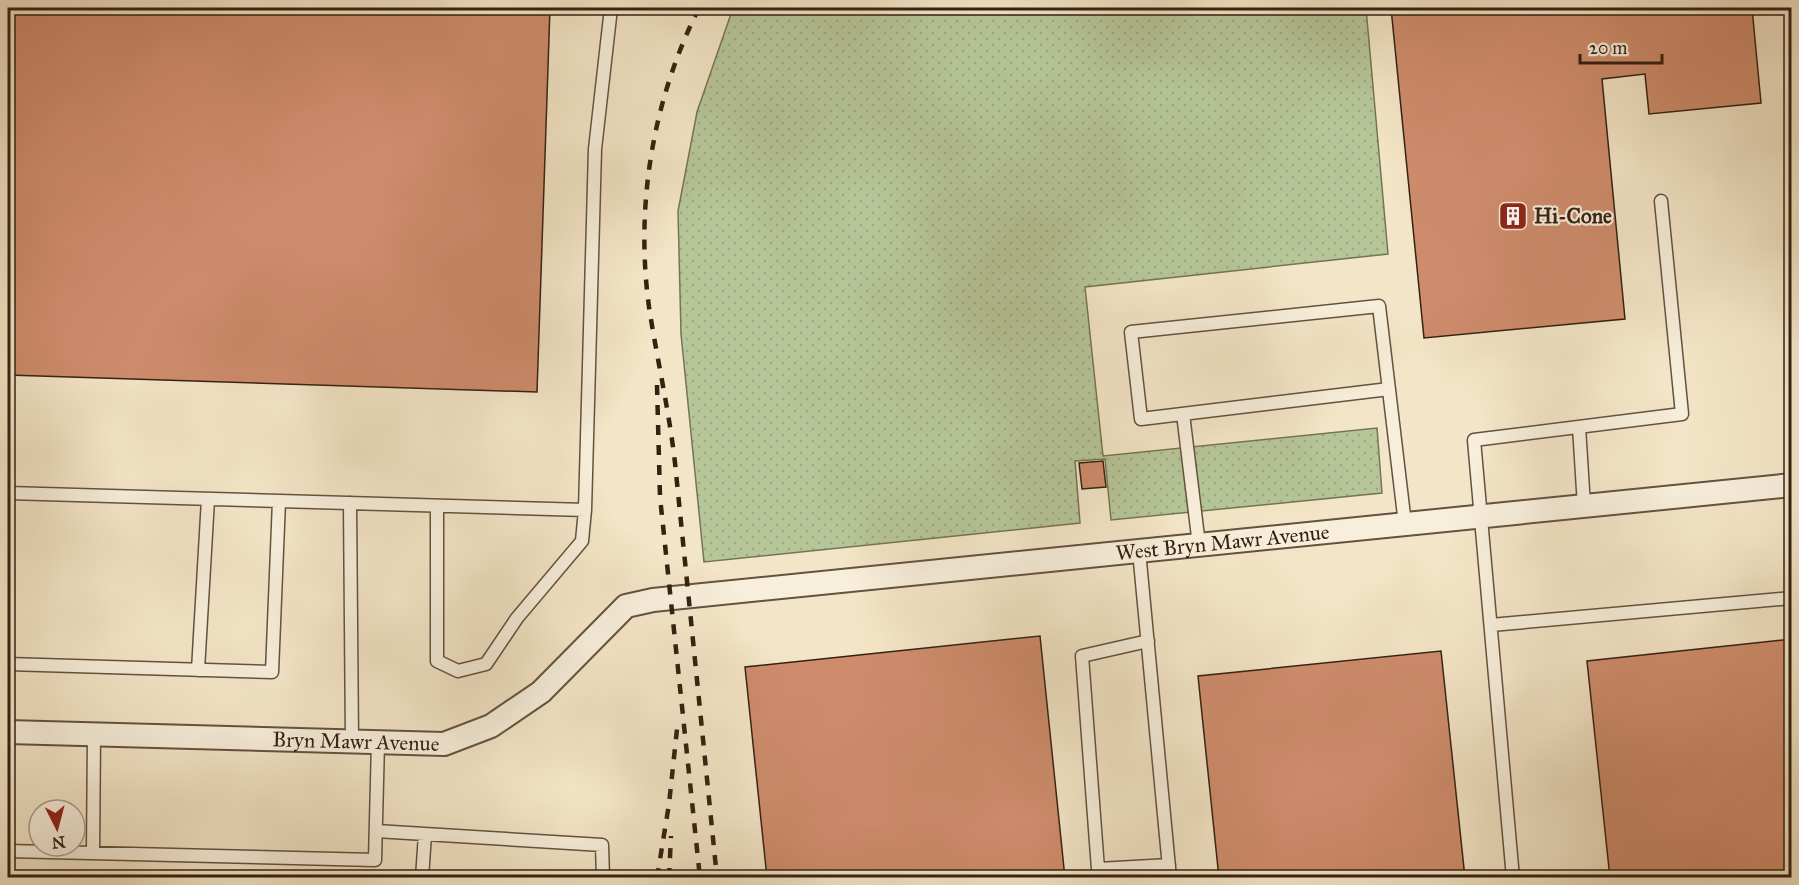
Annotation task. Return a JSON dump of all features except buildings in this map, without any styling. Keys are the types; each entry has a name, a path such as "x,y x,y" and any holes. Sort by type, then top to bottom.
{"street":[{"name":"West Bryn Mawr Avenue","path":"653,600 1791,485"},
{"name":"Bryn Mawr Avenue","path":"8,732 444,744 491,726 541,692 626,606 653,600"}],"lane":[{"path":"436,506 437,661 458,671 486,663 517,618 582,541 585,510 595,149 611,8"},
{"path":"1513,878 1474,440 1682,414 1661,201"},
{"path":"1389,390 1140,419 1131,332 1379,306 1405,524"},
{"path":"1183,414 1199,545"},
{"path":"1579,427 1584,506"},
{"path":"8,493 585,510"},
{"path":"198,670 208,499"},
{"path":"8,664 272,672 279,501"},
{"path":"350,503 352,742"},
{"path":"1139,550 1148,642 1170,871 1098,869 1082,656 1148,642"},
{"path":"1491,625 1791,598"},
{"path":"93,853 94,734"},
{"path":"8,851 375,860 378,742"},
{"path":"376,831 602,845 603,878"},
{"path":"422,878 425,834"}],"green space":[{"path":"733,8 1366,8 1388,254 1085,287 1103,456 1377,428 1382,493 1111,520 1105,459 1075,461 1080,523 704,562 681,334 678,211 697,112"}],"railway":[{"path":"699,8 683,43 659,116 652,153 644,230 649,307 675,463 717,878"},
{"path":"657,385 660,497 700,878"},
{"path":"657,878 669,804 678,720"},
{"path":"669,878 671,836"}],"place":[{"name":"Hi-Cone","path":"1513,216"}]}
